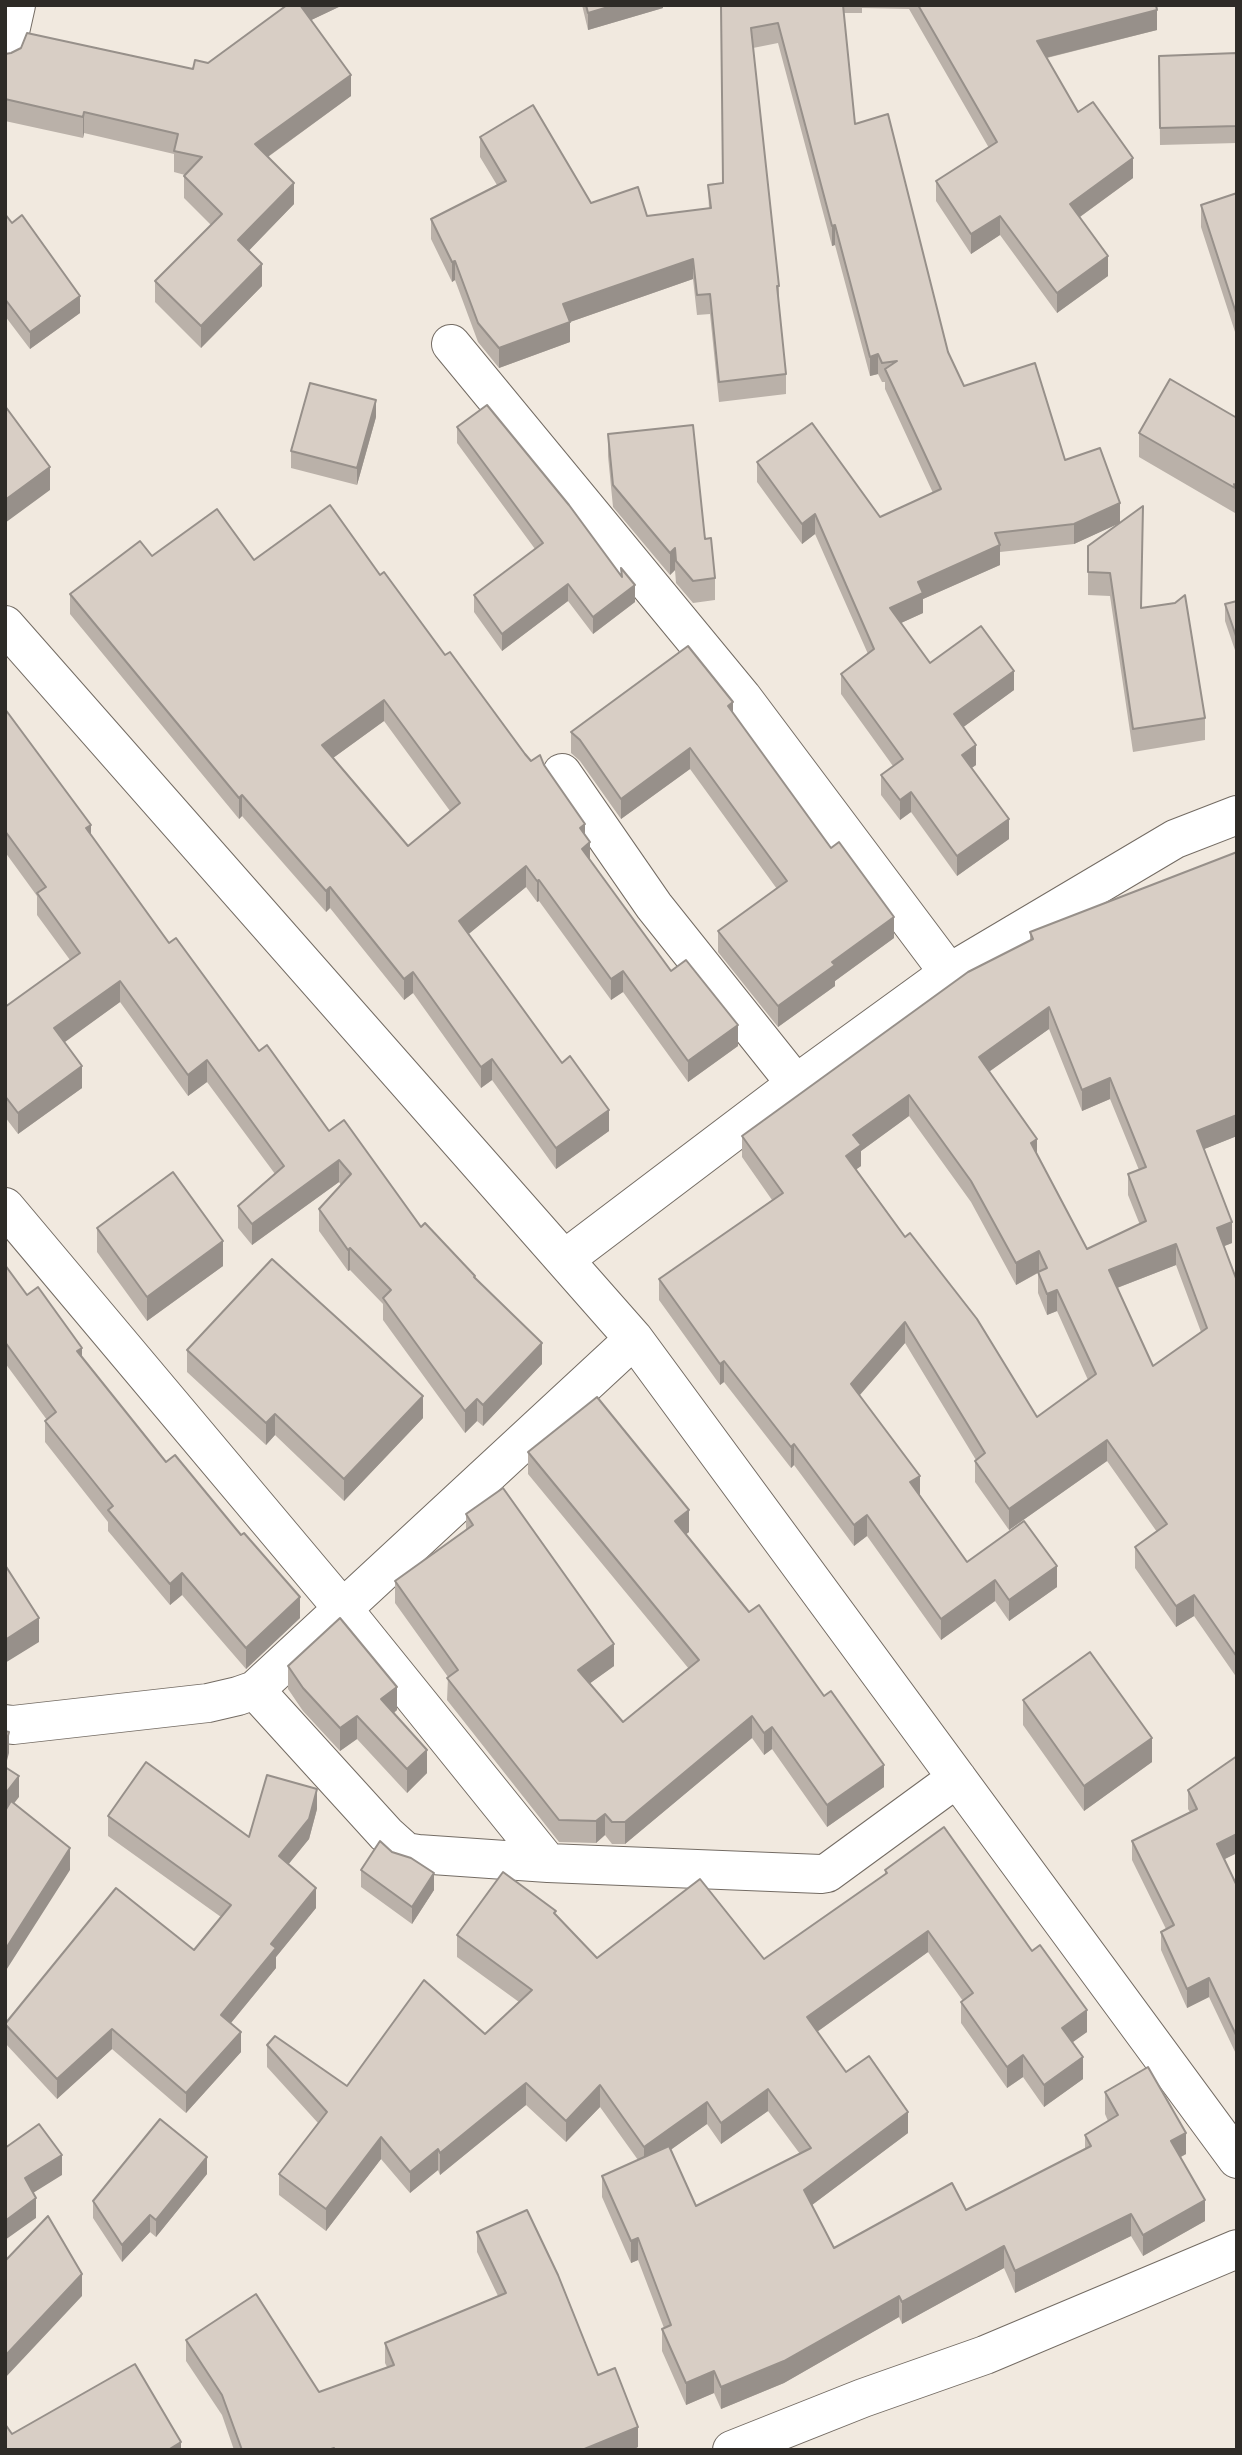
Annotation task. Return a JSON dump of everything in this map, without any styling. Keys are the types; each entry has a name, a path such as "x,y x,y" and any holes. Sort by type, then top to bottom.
{"street":[{"path":"5,54 16,5"},
{"path":"451,344 742,696 949,973"},
{"path":"5,625 634,1339 1237,2159"},
{"path":"562,774 654,906 796,1084"},
{"path":"565,1259 796,1084 949,973 1175,839 1237,815"},
{"path":"5,1207 343,1609 548,1863"},
{"path":"5,1724 208,1703 255,1690 634,1339"},
{"path":"255,1690 386,1834 406,1852 548,1863 827,1873 957,1778"},
{"path":"732,2450 863,2398 985,2355 1237,2249"}],"building":[{"path":"287,5 300,5 351,75 255,144 294,183 238,240 262,264 201,326 155,281 222,214 184,176 202,157 174,151 178,134 84,112 83,117 5,99 5,54 21,48 27,33 193,69 195,60 208,63"},
{"path":"586,5 615,5 588,13"},
{"path":"721,5 843,5 855,124 888,114 948,352 964,386 1035,363 1065,460 1100,448 1120,503 1074,524 995,533 1000,545 918,582 923,593 890,608 930,663 981,626 1014,671 954,714 976,745 962,755 1009,819 957,856 911,792 900,800 881,775 903,759 841,674 874,649 815,514 802,524 757,462 812,423 880,517 941,489 885,369 897,361 882,363 878,354 870,357 778,23 751,28 786,374 719,382 710,294 697,295 693,259 563,304 570,322 499,348 478,323 455,261 452,262 431,219 506,181 480,137 533,105 591,203 638,187 647,216 711,208 708,185 723,183"},
{"path":"918,5 1156,5 1157,10 1037,41 1078,112 1093,102 1133,158 1070,204 1108,256 1057,293 1000,216 971,234 936,181 997,142"},
{"path":"1237,53 1237,126 1160,128 1159,56"},
{"path":"1237,193 1237,312 1236,313 1201,205"},
{"path":"5,214 12,223 22,215 80,296 30,332 5,299"},
{"path":"1170,379 1237,418 1237,488 1139,433"},
{"path":"310,383 376,400 357,468 291,451"},
{"path":"487,405 569,505 622,577 621,568 635,585 593,617 568,584 502,634 474,595 543,543 457,427"},
{"path":"5,406 50,467 5,500"},
{"path":"693,425 705,539 711,538 715,578 693,581 676,561 675,548 670,553 613,485 608,434"},
{"path":"330,505 380,575 384,572 445,655 450,652 525,754 531,761 540,755 544,765 585,824 580,828 590,842 582,849 671,971 686,960 738,1025 688,1061 623,971 611,979 526,866 459,921 562,1063 570,1056 609,1110 556,1148 492,1059 481,1067 413,972 404,979 330,887 326,891 242,795 239,798 70,594 140,541 152,556 217,509 254,560","holes":["384,700 460,803 408,846 322,745"]},
{"path":"1143,506 1141,608 1175,603 1185,595 1205,718 1133,729 1110,573 1088,572 1088,546"},
{"path":"1237,601 1237,639 1225,604"},
{"path":"688,646 733,702 728,706 831,848 839,842 894,917 832,962 835,965 778,1006 718,931 787,881 690,748 621,799 580,740 571,732"},
{"path":"5,709 91,825 86,828 169,943 176,938 259,1051 267,1045 329,1131 344,1120 421,1227 425,1223 474,1277 542,1343 483,1405 477,1399 465,1411 383,1298 391,1290 350,1248 348,1250 319,1209 351,1174 339,1160 252,1224 238,1206 284,1166 207,1060 188,1075 120,981 54,1028 82,1066 18,1113 5,1096 5,1007 80,953 37,893 46,887 5,831"},
{"path":"1237,852 1237,1115 1197,1131 1232,1222 1217,1228 1237,1281 1237,1657 1194,1595 1176,1606 1135,1547 1167,1524 1107,1440 1009,1509 975,1461 985,1453 905,1322 851,1384 920,1476 910,1482 967,1562 1024,1521 1057,1566 1009,1600 995,1580 941,1619 867,1515 854,1525 794,1444 791,1447 724,1361 720,1364 659,1279 783,1193 742,1136 968,972 1033,939 1030,932","holes":["1049,1007 1082,1090 1110,1078 1146,1167 1128,1174 1146,1221 1087,1249 1031,1143 1037,1139 979,1057","909,1095 971,1181 1016,1263 1039,1251 1047,1268 1038,1272 1047,1294 1057,1290 1096,1374 1037,1417 977,1319 910,1233 905,1237 846,1156 861,1145 853,1135","1176,1244 1207,1328 1153,1366 1109,1270"]},
{"path":"173,1172 223,1241 147,1297 97,1228"},
{"path":"272,1259 423,1396 344,1479 275,1414 266,1423 187,1350"},
{"path":"5,1265 27,1295 38,1287 82,1348 77,1351 166,1462 175,1455 241,1535 244,1533 300,1597 246,1648 182,1573 170,1584 108,1510 113,1506 45,1421 56,1412 5,1342"},
{"path":"597,1397 689,1510 675,1521 749,1612 759,1605 824,1696 831,1691 884,1765 827,1805 772,1727 764,1733 752,1716 625,1822 612,1822 605,1814 596,1821 559,1820 447,1678 458,1670 395,1581 473,1525 466,1514 503,1488 614,1644 578,1670 623,1722 699,1660 528,1452"},
{"path":"5,1565 39,1618 5,1640"},
{"path":"340,1618 397,1687 381,1699 427,1750 407,1769 357,1716 340,1728 303,1688 288,1666"},
{"path":"1090,1652 1152,1738 1084,1786 1023,1700"},
{"path":"5,1731 9,1732 5,1747"},
{"path":"1237,1756 1237,1834 1217,1844 1237,1886 1237,2037 1209,1978 1187,1989 1161,1932 1174,1925 1132,1841 1197,1809 1188,1790"},
{"path":"146,1762 249,1837 267,1775 317,1789 309,1819 279,1856 316,1888 271,1944 276,1948 221,2015 241,2032 186,2093 112,2029 57,2079 5,2024 116,1888 194,1950 231,1905 108,1816"},
{"path":"5,1767 19,1776 5,1794"},
{"path":"11,1801 70,1848 5,1950 5,1811"},
{"path":"944,1827 1032,1951 1040,1945 1087,2010 1062,2028 1083,2057 1044,2085 1023,2055 1007,2067 961,2002 973,1993 928,1931 807,2017 846,2072 869,2056 908,2112 804,2190 834,2248 952,2183 966,2210 1091,2146 1085,2135 1118,2115 1105,2092 1148,2067 1186,2133 1171,2141 1205,2200 1143,2235 1131,2214 1015,2271 1004,2246 902,2302 899,2296 784,2361 721,2387 714,2371 686,2383 662,2329 671,2325 638,2238 631,2241 602,2176 669,2146 696,2206 811,2148 768,2089 721,2123 707,2102 644,2147 600,2085 566,2121 526,2083 440,2153 438,2149 410,2172 381,2137 326,2209 279,2174 327,2112 267,2045 275,2036 347,2086 424,1980 485,2034 532,1990 457,1935 503,1872 556,1911 554,1913 597,1958 700,1879 764,1959 887,1873 885,1870"},
{"path":"380,1841 392,1852 411,1858 434,1873 412,1907 361,1870"},
{"path":"160,2119 207,2157 156,2220 150,2215 122,2245 93,2201"},
{"path":"39,2124 62,2155 25,2178 36,2198 5,2221 5,2148"},
{"path":"527,2210 558,2275 598,2375 615,2368 638,2427 582,2450 242,2450 222,2395 186,2340 256,2294 319,2392 394,2365 385,2343 506,2293 477,2232"},
{"path":"48,2216 82,2274 5,2356 5,2261"},
{"path":"135,2364 181,2442 168,2450 5,2450 5,2424 12,2434"}]}
